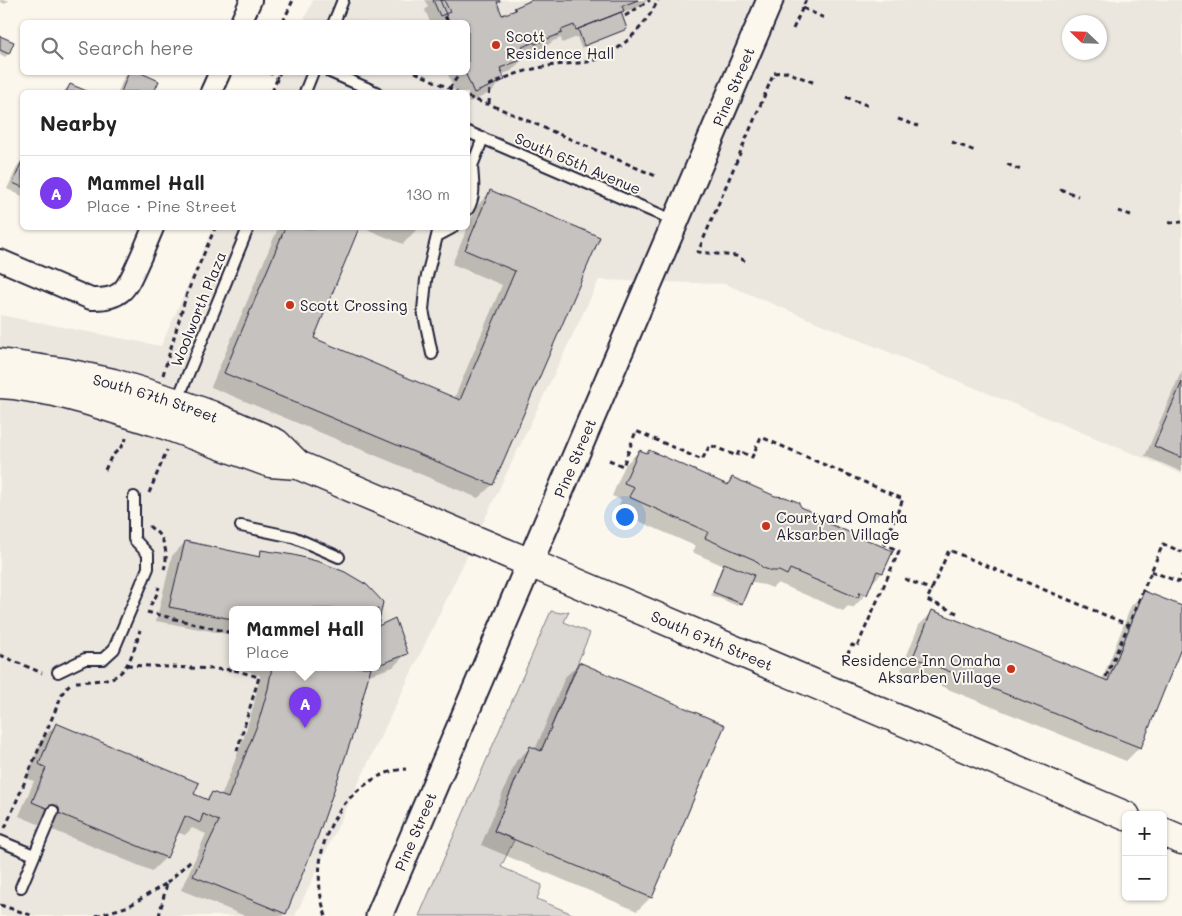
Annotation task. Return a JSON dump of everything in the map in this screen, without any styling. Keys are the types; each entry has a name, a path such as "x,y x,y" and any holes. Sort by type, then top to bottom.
{"main road":[{"name":"South 67th Street","path":"0,363 62,372 113,383 175,402 276,443 298,465"},
{"name":"South 67th Street","path":"0,384 55,392 85,400 165,425 270,463 298,465 1122,814"},
{"path":"1167,834 1182,840"}],"street":[{"path":"243,20 251,0"},
{"name":"Pine Street","path":"379,916 770,0"},
{"path":"212,90 219,75"},
{"path":"0,260 91,299 110,298 120,293 129,284 152,230"}],"lane":[{"path":"335,20 343,0"},
{"path":"305,90 312,75"},
{"path":"337,75 371,90"},
{"name":"South 65th Avenue","path":"470,133 676,221"},
{"path":"470,205 474,188 470,169 483,138"},
{"name":"Woolworth Plaza","path":"175,402 247,230"},
{"path":"432,354 423,310 426,280 438,232"},
{"path":"58,672 85,659 102,660 114,649 148,568 148,554 134,540 134,497"},
{"path":"241,526 293,537 339,557"},
{"path":"20,886 53,811"},
{"path":"0,841 34,855"}],"path":[{"path":"284,20 293,0"},
{"path":"625,16 650,0"},
{"path":"489,104 490,85 509,76 532,69 594,60 613,51 634,34 654,9 658,0"},
{"path":"793,29 806,0"},
{"path":"803,8 824,18"},
{"path":"445,16 447,20"},
{"path":"745,261 736,256 698,252 774,73 787,72 815,83"},
{"path":"273,75 278,78"},
{"path":"273,90 279,75"},
{"path":"420,75 449,89 460,75"},
{"path":"846,97 868,106"},
{"path":"470,98 489,104 658,177"},
{"path":"898,119 918,126"},
{"path":"952,142 975,151"},
{"path":"1007,164 1023,171"},
{"path":"1060,189 1078,196"},
{"path":"1118,211 1131,215"},
{"path":"1168,223 1182,222"},
{"path":"158,378 162,379 188,293 214,230"},
{"path":"609,460 623,466 636,431 702,460 710,445 737,456 739,451 752,457 762,437 903,499 884,544 899,551 857,647 852,645 847,655"},
{"path":"105,470 111,457 125,443 127,436"},
{"path":"1106,677 1163,544 1182,552"},
{"path":"958,612 927,600 949,550 1128,625"},
{"path":"1151,571 1179,582 1182,575"},
{"path":"906,579 932,590"},
{"path":"147,612 229,632"},
{"path":"0,655 42,673"},
{"path":"127,666 229,668"},
{"path":"237,751 259,677 243,671"},
{"path":"326,916 321,902 319,883 320,861 327,833 339,811 352,795 371,780 396,769 406,769"},
{"path":"96,916 129,906 168,883 192,859"},
{"path":"159,916 168,883"},
{"path":"0,905 34,916"}],"shaded area":[{"path":"313,0 1182,0 1182,474 725,284 599,280 295,916 0,916 0,315 161,346 212,230 470,230 470,90 273,90 280,75 470,75 470,20 304,20"},
{"path":"551,611 561,613 569,611 564,622 590,633 541,751 530,747 494,831 514,840 501,867 542,885 537,899 577,916 419,916"}],"building":[{"path":"433,0 444,0 450,12 440,16"},
{"name":"Scott Residence Hall","path":"440,0 499,0 500,2 497,2 502,15 516,10 514,8 532,0 638,0 622,6 624,11 576,30 574,25 561,30 562,33 522,47 526,58 500,68 505,80 474,93 466,75 470,75 470,20 448,20"},
{"path":"621,12 627,29 584,46 578,29"},
{"path":"0,36 14,42 9,54 0,50"},
{"path":"128,75 146,75 159,81 155,90 122,90"},
{"path":"70,84 84,90 67,90"},
{"path":"20,166 20,186 13,183"},
{"name":"Scott Crossing","path":"490,190 600,237 493,485 224,373 284,230 358,230 314,338 460,400 515,271 465,250"},
{"path":"1182,382 1182,458 1154,446"},
{"name":"Courtyard Omaha Aksarben Village","path":"639,450 647,453 649,450 728,485 732,477 775,496 785,497 798,502 802,508 825,517 823,521 893,551 883,573 877,571 867,595 860,592 858,598 790,569 787,575 779,571 763,568 755,560 705,538 708,532 629,497 634,487 624,483"},
{"path":"185,541 260,557 261,550 294,555 320,562 345,572 367,585 383,602 381,612 381,606 229,606 229,618 169,607"},
{"path":"724,563 754,575 742,604 713,592"},
{"name":"Residence Inn Omaha Aksarben Village","path":"1144,591 1182,606 1182,646 1141,748 913,657 932,610 1108,681"},
{"path":"395,618 408,654 381,664 381,625"},
{"path":"579,662 725,725 652,898 494,831 530,746 541,751"},
{"path":"271,671 370,671 353,734 334,790 318,836 286,914 193,876 219,821 203,814 200,823 185,816 167,858 32,802 46,768 39,764 56,723 199,783 194,794 208,800 212,792 228,798 258,723"}],"place":[{"name":"Scott Residence Hall","path":"496,45"},
{"name":"Scott Crossing","path":"290,305"},
{"name":"Courtyard Omaha Aksarben Village","path":"766,526"},
{"name":"Residence Inn Omaha Aksarben Village","path":"1011,669"},
{"name":"Mammel Hall","path":"305,728"}]}
